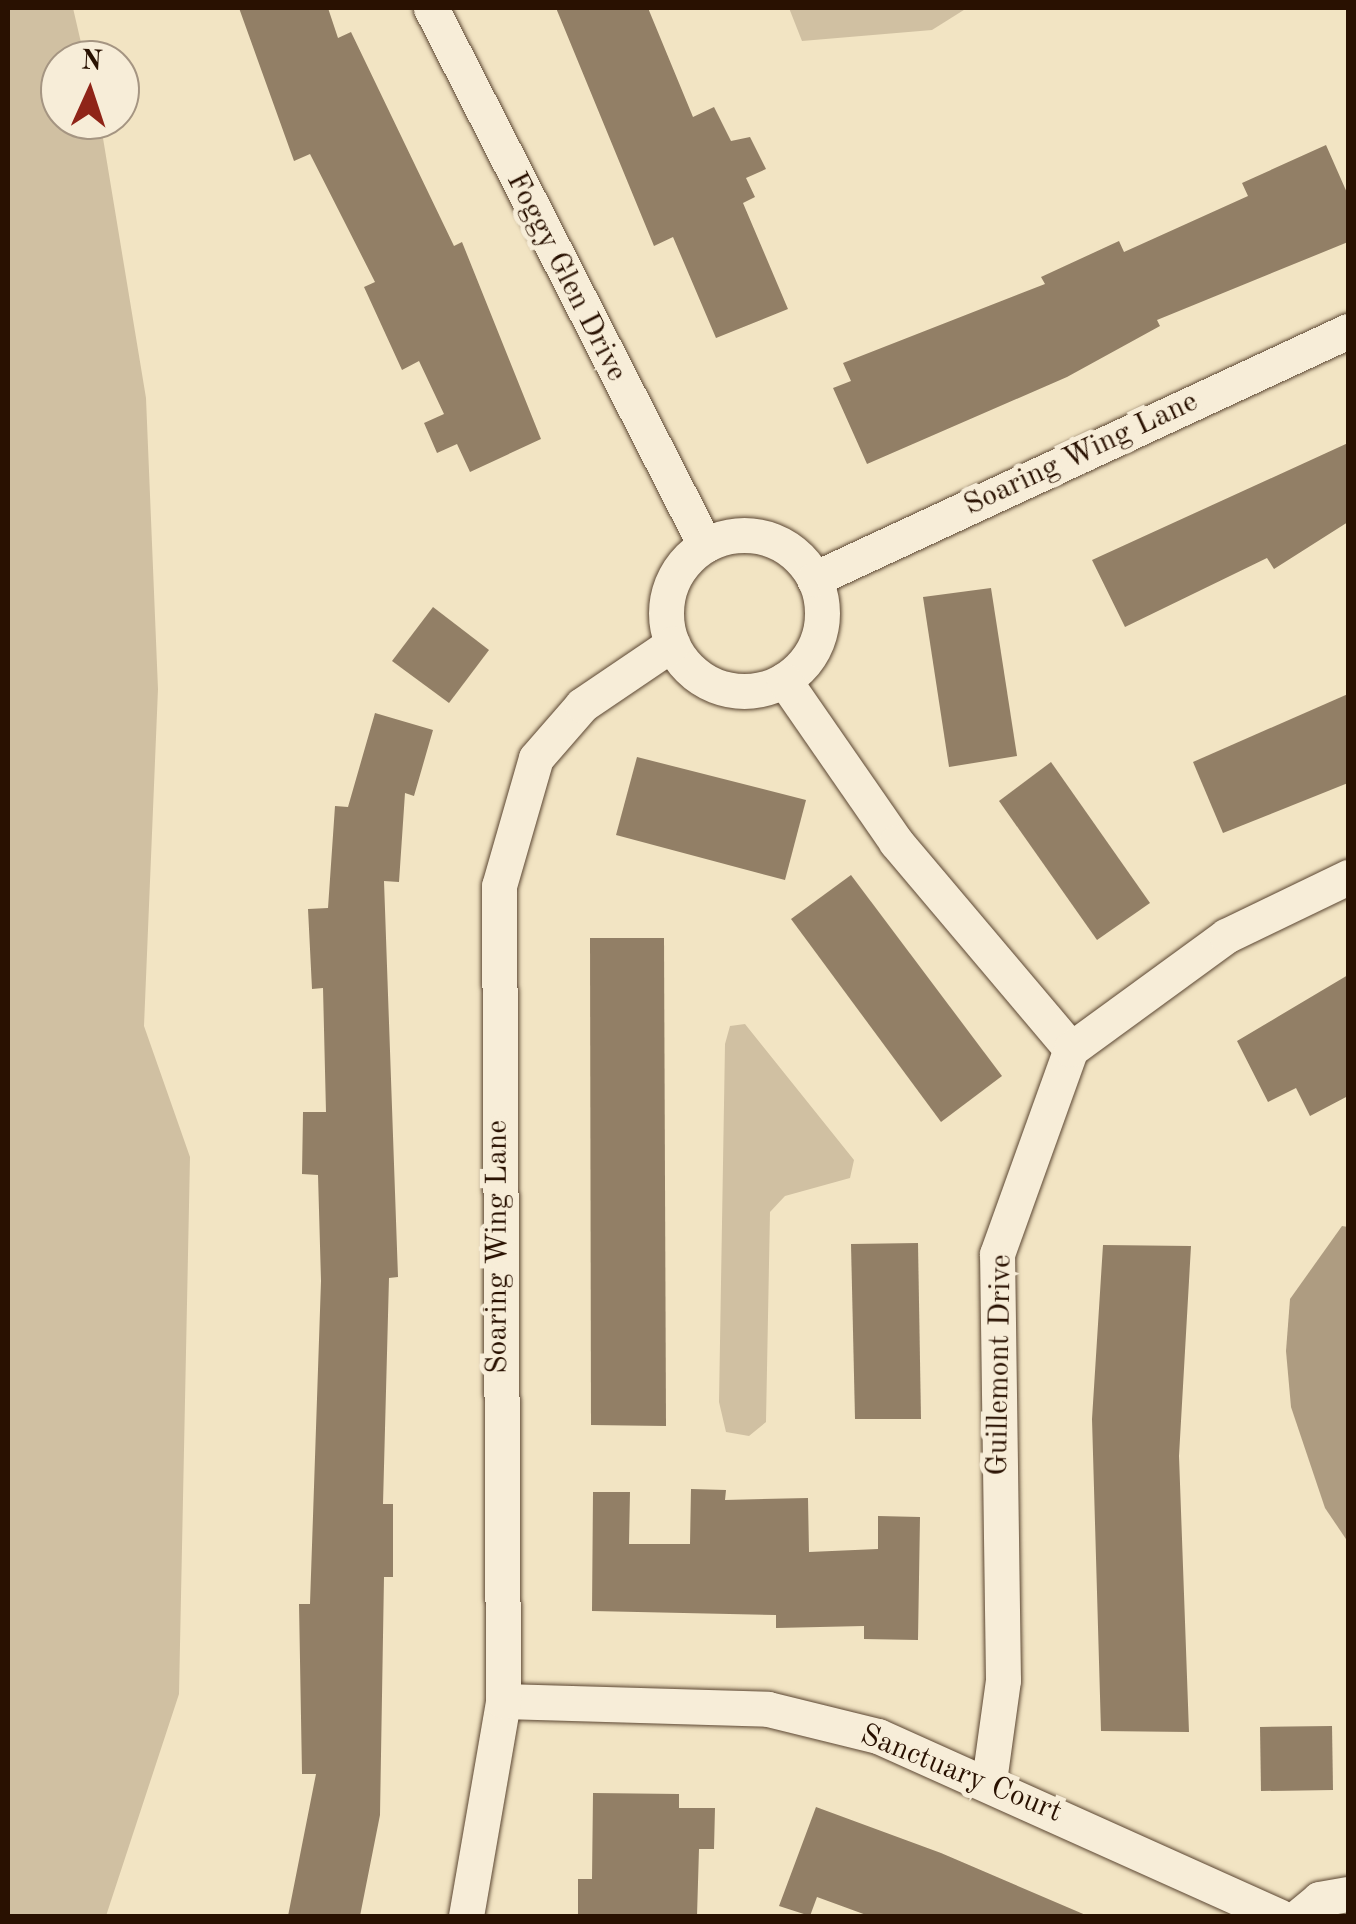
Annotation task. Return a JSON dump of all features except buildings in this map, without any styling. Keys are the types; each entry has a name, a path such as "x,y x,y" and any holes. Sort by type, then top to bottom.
{"street":[{"name":"Foggy Glen Drive","path":"431,8 705,545"},
{"name":"Soaring Wing Lane","path":"814,579 1348,331"},
{"path":"755,535 800,558 814,579 815,646 784,680 733,691 687,667 672,644 674,578 705,545 755,535"},
{"name":"Soaring Wing Lane","path":"466,1916 503,1700 499,886 536,758 582,704 672,644"},
{"path":"784,680 896,842 1071,1049 1226,936 1348,877"},
{"name":"Guillemont Drive","path":"989,1781 1002,1680 998,1254 1071,1049"},
{"name":"Sanctuary Court","path":"503,1700 768,1710 878,1736 989,1781 1279,1916"},
{"path":"1299,1916 1319,1899 1348,1894"}],"shaded area":[{"path":"8,8 73,8 80,40 40,40 40,140 103,140 146,398 158,689 144,1026 190,1157 179,1694 106,1916 8,1916"},
{"path":"789,8 967,8 932,30 802,41"},
{"path":"745,1024 854,1160 850,1178 785,1196 770,1212 766,1422 749,1436 726,1432 719,1402 725,1044 730,1026"},
{"path":"1342,1226 1348,1227 1348,1542 1325,1508 1291,1407 1286,1351 1290,1299"}]}
